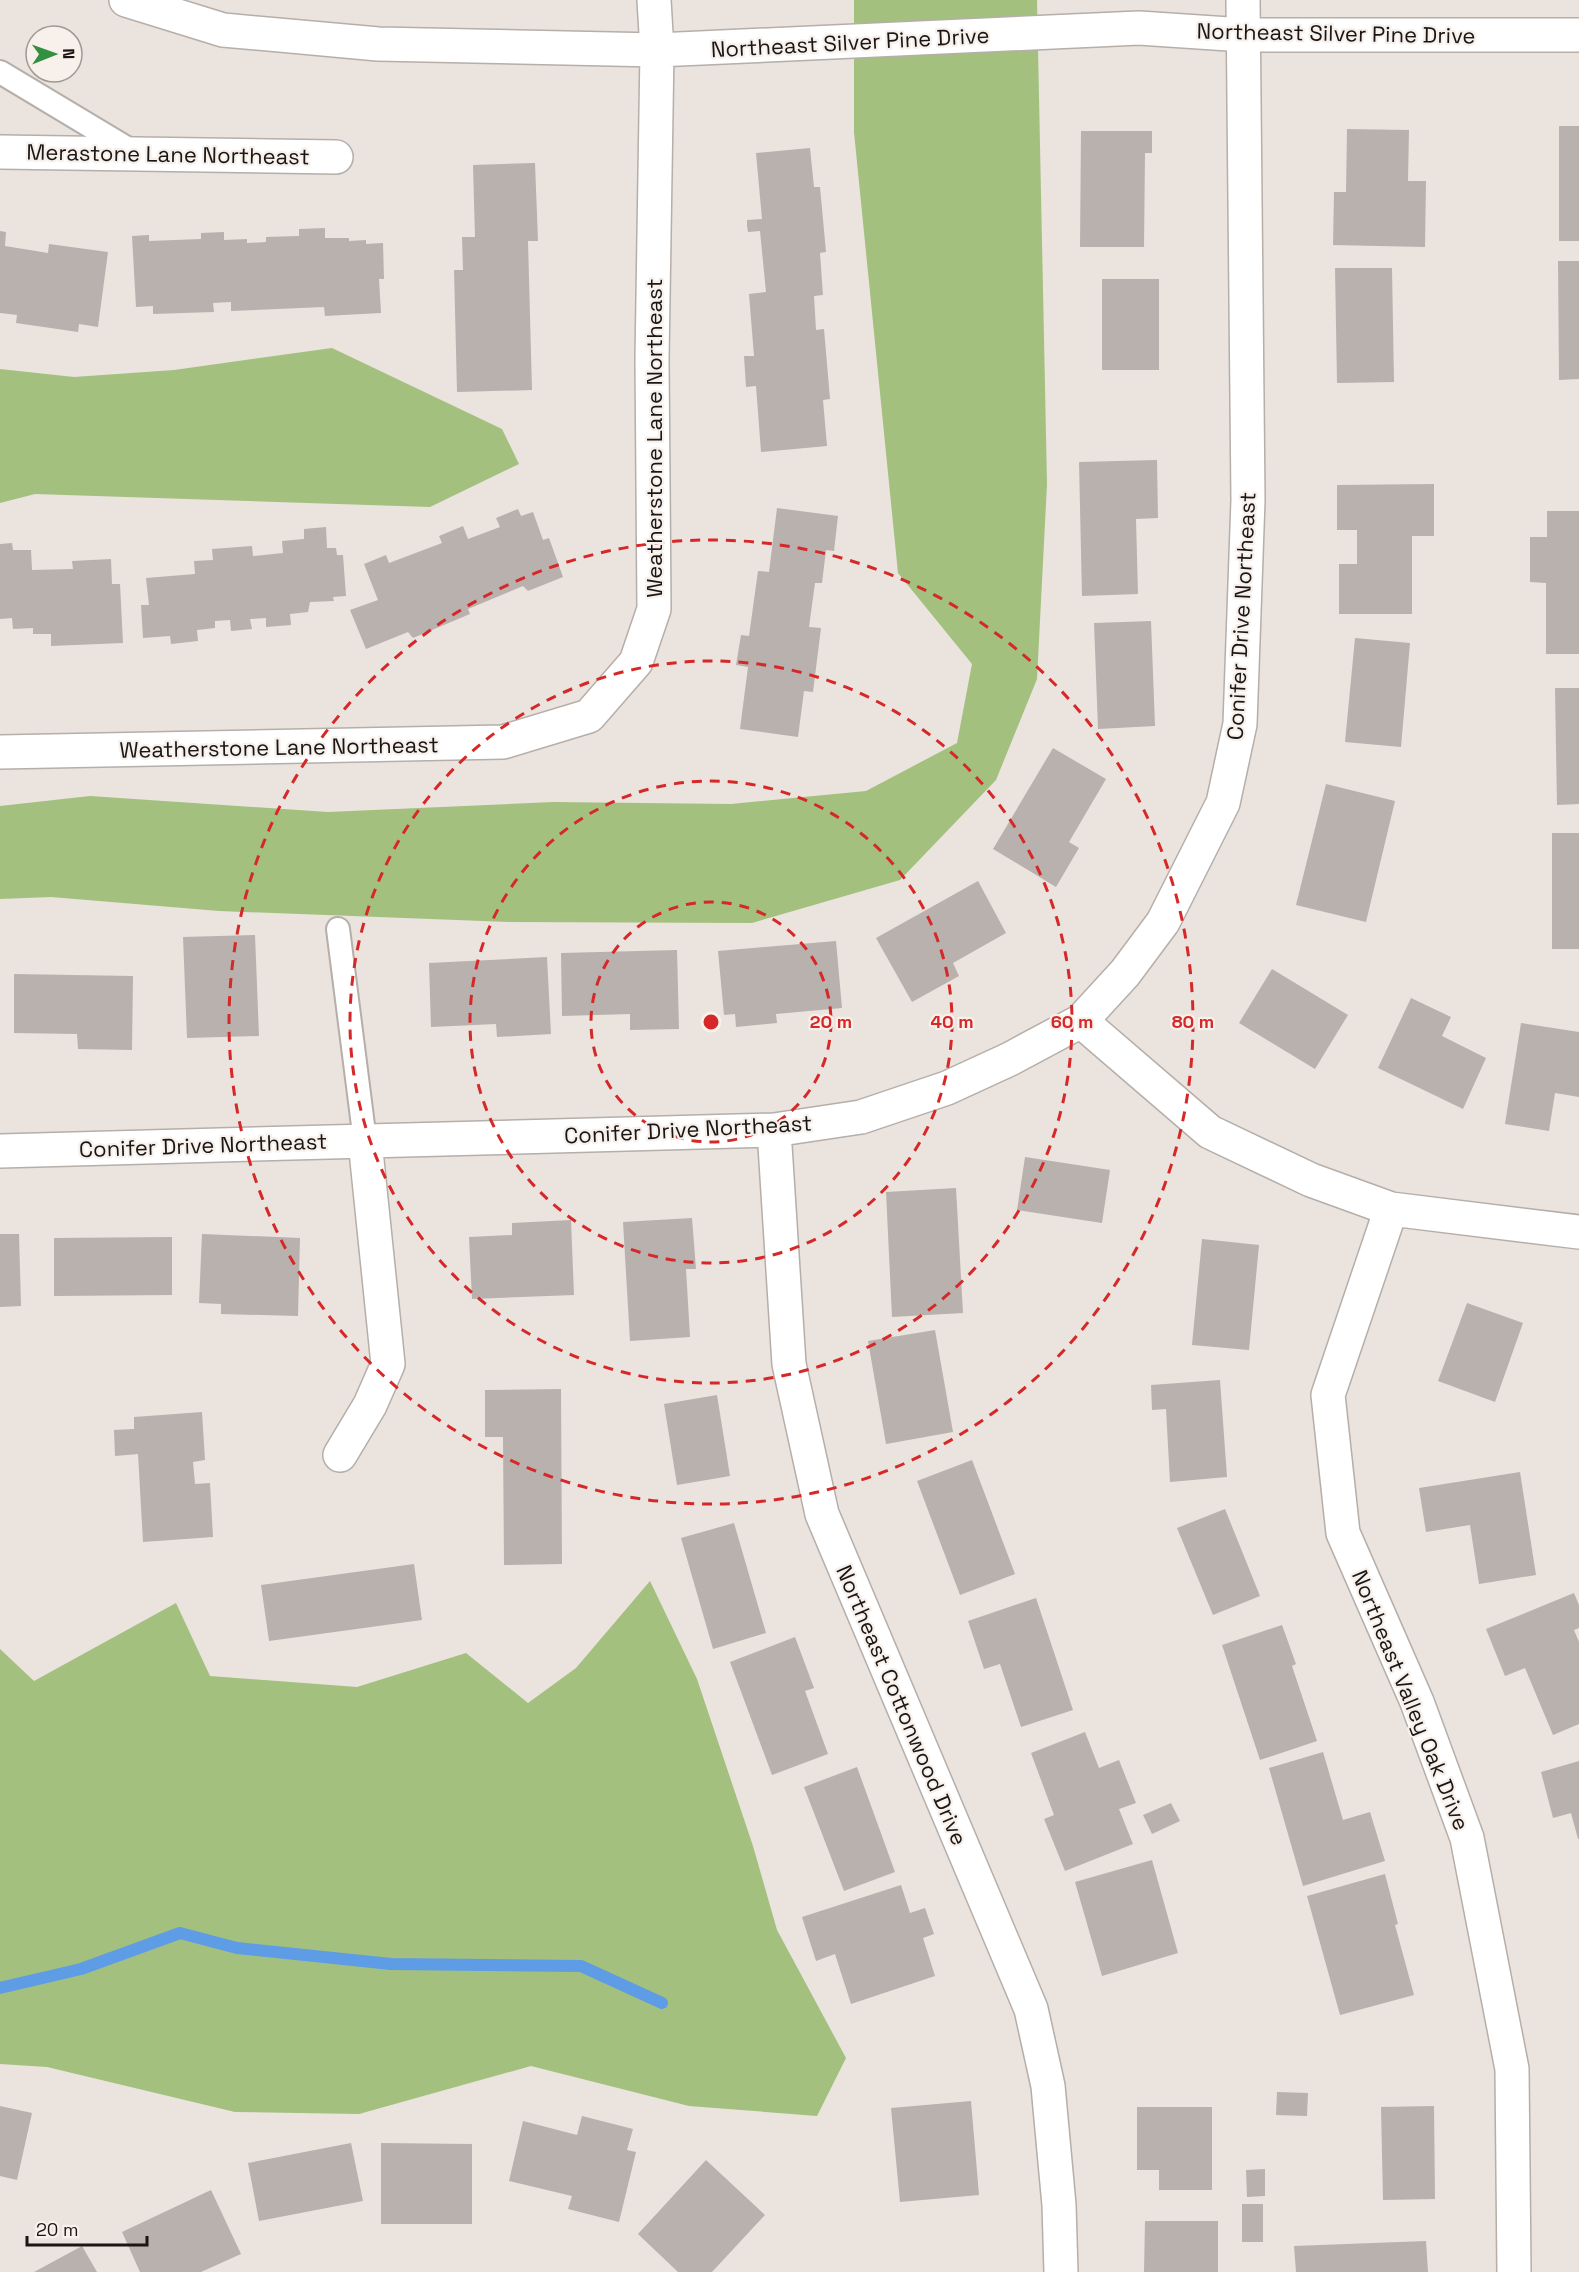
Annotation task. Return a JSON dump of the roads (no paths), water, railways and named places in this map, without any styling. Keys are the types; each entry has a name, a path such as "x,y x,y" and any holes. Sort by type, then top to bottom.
{"street":[{"name":"Northeast Silver Pine Drive","path":"126,0 223,30 378,44 657,50 1139,28 1244,35 1579,34"},
{"name":"Weatherstone Lane Northeast","path":"0,752 503,742 589,716 636,662 654,609 652,359 657,50 654,0"},
{"name":"Conifer Drive Northeast","path":"0,1151 774,1130 861,1117 947,1088 1010,1059 1081,1021 1125,973 1163,922 1223,803 1240,724 1248,500 1243,0"},
{"name":"Merastone Lane Northeast","path":"0,152 336,156"},
{"path":"1081,1021 1210,1132 1311,1180 1391,1209 1579,1232"},
{"name":"Northeast Cottonwood Drive","path":"774,1130 789,1364 822,1514 1031,2008 1048,2086 1059,2205 1061,2272"},
{"path":"340,1455 370,1405 388,1364 365,1141"},
{"name":"Northeast Valley Oak Drive","path":"1391,1209 1328,1395 1343,1533 1417,1702 1467,1838 1512,2069 1514,2272"}],"lane":[{"path":"0,72 136,154"},
{"path":"338,928 365,1141"}],"waterway":[{"path":"0,1988 81,1969 180,1933 237,1948 391,1964 581,1966 662,2003"}]}
